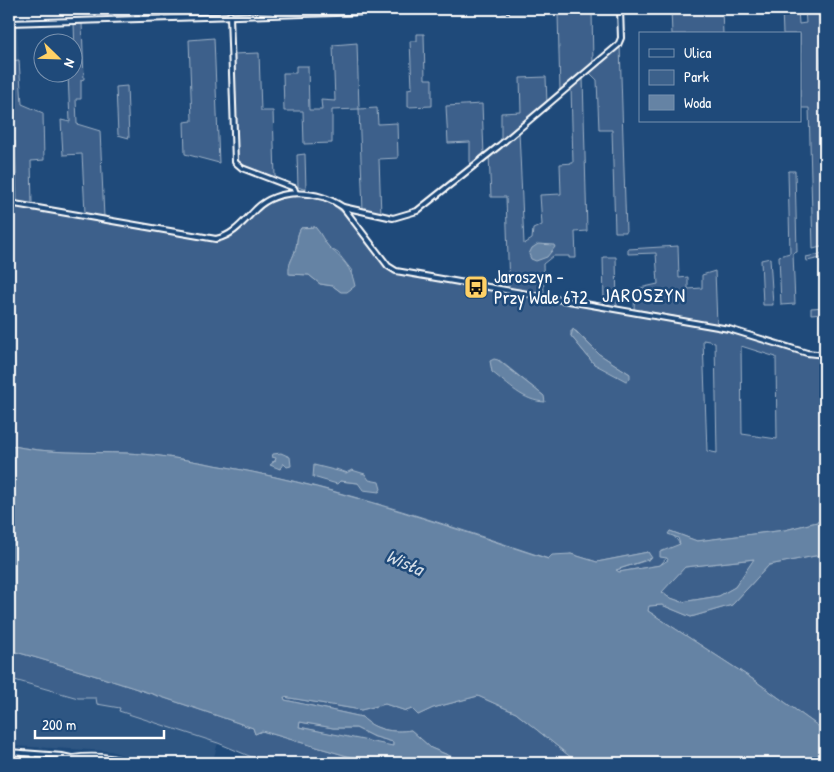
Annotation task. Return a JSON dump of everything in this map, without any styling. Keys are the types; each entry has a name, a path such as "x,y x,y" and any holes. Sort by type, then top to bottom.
{"main road":[{"path":"52,763 71,758 105,758 129,763"}],"street":[{"path":"9,22 463,9"},
{"path":"504,9 592,9"},
{"path":"9,203 216,239 226,237 235,231 265,202 296,193 320,196 343,207 392,218 409,214 423,206 513,134 618,45 621,38 620,9"},
{"path":"230,15 235,162 242,168 294,188 296,193"},
{"path":"343,207 388,266 396,271 729,329 801,351 825,355"},
{"path":"9,752 71,758"},
{"path":"32,754 35,763"}],"shaded area":[{"path":"9,25 17,25 19,60 9,61"},
{"path":"9,679 78,698 96,698 120,708 120,711 218,743 212,763 144,763 111,751 12,746 14,730 9,729"}],"green space":[{"path":"205,9 227,9 227,13 205,14"},
{"path":"671,9 722,9 723,32 672,32"},
{"path":"782,9 798,9 799,24 806,23 805,9 819,9 825,246 813,249 809,108 802,108 802,32 783,32"},
{"path":"592,12 593,62 560,92 558,14"},
{"path":"74,23 82,23 84,79 82,80 82,32 74,32"},
{"path":"417,34 424,34 425,79 432,79 432,106 408,107 408,89 412,88 410,41 417,41"},
{"path":"214,38 219,163 185,154 184,122 192,121 189,40"},
{"path":"357,43 359,109 332,110 332,143 304,144 303,111 284,111 283,73 296,73 296,66 308,66 309,110 322,110 321,100 335,101 333,45"},
{"path":"620,45 626,232 615,232 612,130 599,130 597,80 589,72"},
{"path":"259,53 261,111 273,111 275,177 240,166 236,159 233,54"},
{"path":"19,60 22,104 43,113 44,160 31,161 32,204 17,202 15,141 9,141 9,61"},
{"path":"546,77 547,104 501,141 501,113 521,112 520,78"},
{"path":"583,77 587,231 575,232 576,258 553,256 543,264 544,293 509,288 506,197 491,197 489,155 519,131 524,244 532,239 533,229 542,225 540,195 561,194 560,164 573,163 571,87"},
{"path":"68,82 81,82 81,99 76,99 77,124 100,131 104,217 85,213 82,154 63,155 61,120 70,122"},
{"path":"127,86 129,138 118,135 116,87"},
{"path":"482,104 484,155 470,166 470,142 448,143 446,106"},
{"path":"377,108 378,124 397,123 398,158 379,159 381,215 363,211 359,109"},
{"path":"305,154 306,190 298,187 297,155"},
{"path":"788,171 795,171 797,252 793,253 795,304 781,305 779,256 790,253"},
{"path":"291,196 307,196 320,199 341,211 385,265 398,273 728,331 809,355 825,357 825,520 785,530 697,541 670,531 680,544 660,565 619,572 616,570 651,559 648,552 597,562 571,554 549,559 381,505 252,472 147,454 52,451 9,445 9,436 13,429 9,426 9,205 216,241 235,233 264,206 275,200","holes":["315,227 328,247 338,253 352,271 341,292 333,286 320,284 309,275 290,274 290,265 301,228","571,331 576,331 599,354 630,374 594,364 571,336","703,340 715,342 717,453 707,451","741,346 776,357 777,439 742,434","499,360 544,396 492,372","281,453 284,456 285,463 280,469 272,462","336,469 368,480 358,483 340,481"]},
{"path":"678,246 679,278 688,277 688,289 702,288 702,275 715,271 717,324 634,309 635,289 658,284 656,253 628,254 628,249"},
{"path":"825,253 825,307 821,258 807,261 806,257"},
{"path":"603,257 616,257 617,307 604,304"},
{"path":"770,258 773,305 763,305 761,260"},
{"path":"825,307 825,313 811,314 811,308"},
{"path":"825,554 825,731 754,680 648,611 648,606 662,605 691,617 732,605 769,565"},
{"path":"755,559 735,587 719,596 682,602 668,597 661,592 685,567"},
{"path":"9,650 101,677 253,728 255,734 262,731 371,763 266,763 218,743 119,711 120,708 97,704 96,698 78,698 11,679 13,671 9,670"},
{"path":"478,696 516,713 578,763 467,763 431,748 411,730 384,730 372,725 362,717 285,700 284,697 361,710 385,704 406,711 412,709 418,715 433,708"},
{"path":"300,722 333,728 356,728 372,736 393,742 393,747 299,727"}],"water":[{"path":"315,227 327,245 346,264 351,273 355,286 347,292 341,292 333,286 320,284 309,275 289,274 301,228"},
{"path":"538,244 554,245 555,247 547,257 536,261 531,259 529,254 532,248"},
{"path":"573,329 599,354 630,374 630,379 626,381 594,364 571,336"},
{"path":"498,360 544,396 545,402 530,399 510,387 492,372 490,361"},
{"name":"Wisła","path":"9,445 52,451 147,454 252,472 380,505 548,559 552,555 571,554 597,562 648,552 652,558 616,570 619,572 660,565 668,560 667,558 660,557 660,552 680,544 678,538 668,534 670,531 697,541 785,530 825,520 825,554 769,565 732,605 691,617 662,605 649,606 648,611 754,680 825,731 825,763 578,763 516,713 478,696 433,708 418,715 412,709 406,711 385,704 361,710 284,697 285,700 362,717 378,728 397,731 411,730 431,748 467,763 371,763 262,731 255,734 253,728 101,677 9,650","holes":["754,559 735,587 719,596 682,602 668,597 662,592 685,567","300,722 333,728 356,728 372,736 393,742 393,746 299,727"]},
{"path":"281,453 290,457 291,466 287,467 283,463 280,469 270,465 276,458 272,457 273,454"},
{"path":"314,465 346,473 352,470 365,474 369,480 379,482 381,489 379,492 363,490 358,483 340,481 337,484 313,477"}],"place":[{"name":"Jaroszyn - Przy Wale 672","path":"476,287"}],"district":[{"name":"JAROSZYN","path":"644,295"}]}
